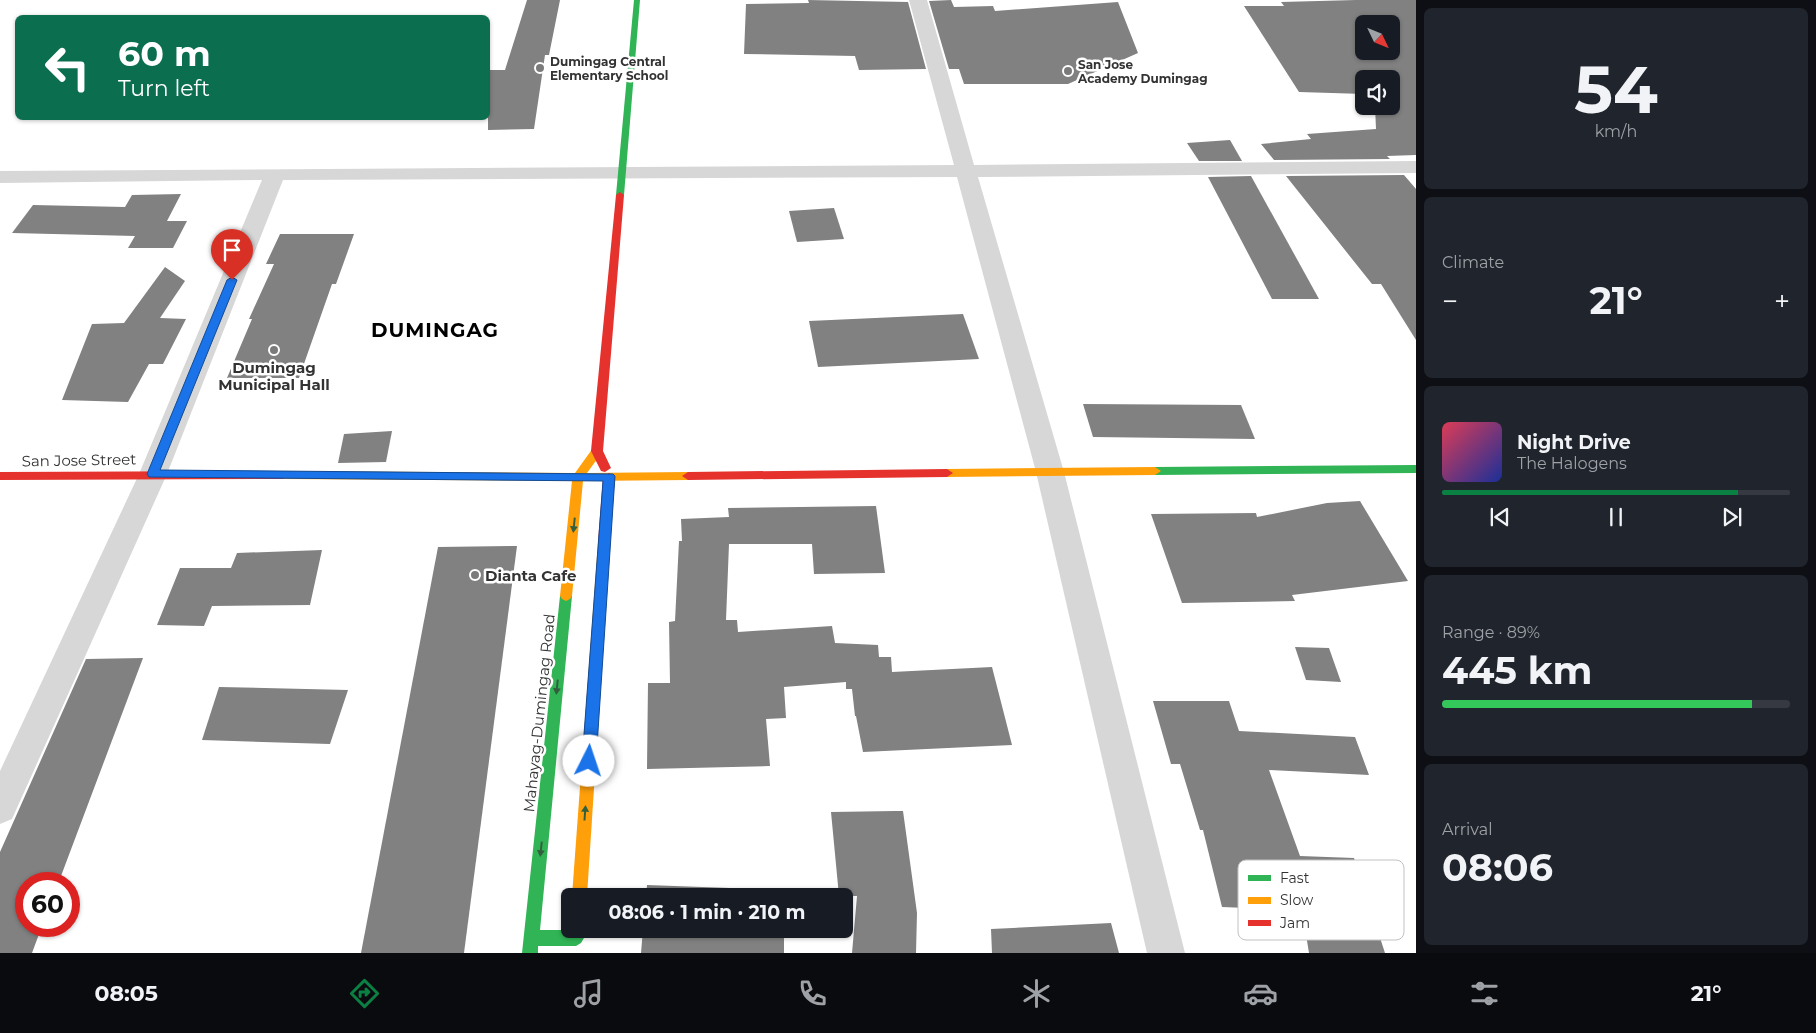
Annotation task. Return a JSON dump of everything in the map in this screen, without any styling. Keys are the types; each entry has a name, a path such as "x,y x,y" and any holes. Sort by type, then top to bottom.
{"main road":[{"path":"579,888 582,780 609,476 598,451 637,0"},
{"path":"578,477 598,451"},
{"name":"San Jose Street","path":"0,476 153,474 578,477 1416,469"},
{"name":"Mahayag-Dumingag Road","path":"530,953 553,780 578,477"},
{"path":"532,938 561,935"},
{"path":"575,953 576,938"}],"street":[{"path":"918,0 1050,472 1166,953"},
{"path":"0,177 1416,167"},
{"path":"0,808 153,474 275,174"}],"building":[{"path":"527,0 560,0 549,55 545,55 534,129 488,130 488,120 490,120 490,70 505,70"},
{"path":"808,0 908,2 926,69 859,70 855,56 744,54 746,4 809,3"},
{"path":"951,0 954,7 993,6 995,11 1118,2 1138,53 1068,84 964,84 959,69 949,69 929,1"},
{"path":"1416,0 1416,155 1387,156 1390,159 1274,160 1261,144 1311,139 1307,134 1376,129 1375,115 1400,115 1400,70 1355,70 1355,94 1299,92 1244,6 1284,6 1281,2"},
{"path":"1230,140 1242,161 1199,161 1187,143"},
{"path":"1404,175 1416,189 1416,340 1381,284 1372,284 1286,176"},
{"path":"1251,176 1319,299 1272,299 1208,177"},
{"path":"181,194 167,221 187,221 173,248 128,248 135,236 12,233 33,205 125,207 132,195"},
{"path":"834,208 844,239 797,242 789,211"},
{"path":"280,234 354,234 336,284 332,284 299,378 227,378 252,319 249,319 274,264 266,264"},
{"path":"165,267 185,281 160,318 186,319 163,364 149,364 128,402 62,400 92,324 124,323"},
{"path":"963,314 979,359 818,367 809,321"},
{"path":"1083,404 1241,405 1255,439 1093,437"},
{"path":"392,431 386,462 338,463 344,434"},
{"path":"1360,501 1408,581 1292,595 1295,601 1182,603 1151,514 1256,513 1257,517 1327,503"},
{"path":"876,506 885,573 814,574 812,544 729,544 726,620 737,620 738,632 832,626 835,643 878,645 879,657 891,657 892,672 992,667 1012,745 863,752 855,716 852,689 846,689 846,682 784,687 786,718 766,719 770,766 647,769 648,683 670,683 669,622 675,621 679,541 682,541 681,519 729,517 728,508"},
{"path":"517,546 464,953 361,953 438,547"},
{"path":"322,550 310,605 212,606 204,626 157,625 180,568 231,568 237,553"},
{"path":"1295,647 1329,648 1341,682 1306,680"},
{"path":"143,658 63,872 15,872 15,937 38,937 32,953 0,953 0,852 86,659"},
{"path":"219,687 348,690 330,744 202,740"},
{"path":"1153,701 1229,701 1239,731 1355,737 1369,775 1269,770 1300,856 1354,858 1355,860 1238,860 1238,908 1222,907 1203,830 1200,830 1180,764 1171,764"},
{"path":"903,811 917,913 916,953 852,953 857,896 853,896 853,888 838,888 831,812"},
{"path":"647,885 729,888 647,888"},
{"path":"1111,923 1119,953 992,953 991,929"},
{"path":"642,938 784,938 784,953 641,953"},
{"path":"1307,940 1381,940 1385,953 1309,953"}],"traffic: fast":[{"path":"620,195 637,0"},
{"path":"1155,471 1416,469"},
{"path":"530,953 566,596"},
{"path":"531,938 561,938"}],"traffic: slow":[{"path":"283,475 578,477 597,451"},
{"path":"947,473 1155,471"},
{"path":"566,596 578,477 688,476"},
{"path":"580,888 604,542"}],"traffic: jam":[{"path":"605,468 597,451 620,195"},
{"path":"688,476 947,473"},
{"path":"0,476 283,475"},
{"path":"604,542 609,477"}],"place":[{"name":"Dumingag Central Elementary School","path":"540,68"},
{"name":"San Jose Academy Dumingag","path":"1068,71"},
{"name":"Dumingag Municipal Hall","path":"274,350"},
{"name":"Dianta Cafe","path":"475,575"}],"district":[{"name":"DUMINGAG","path":"435,330"}],"route":[{"path":"232,280 153,474 609,476 589,761"}]}
